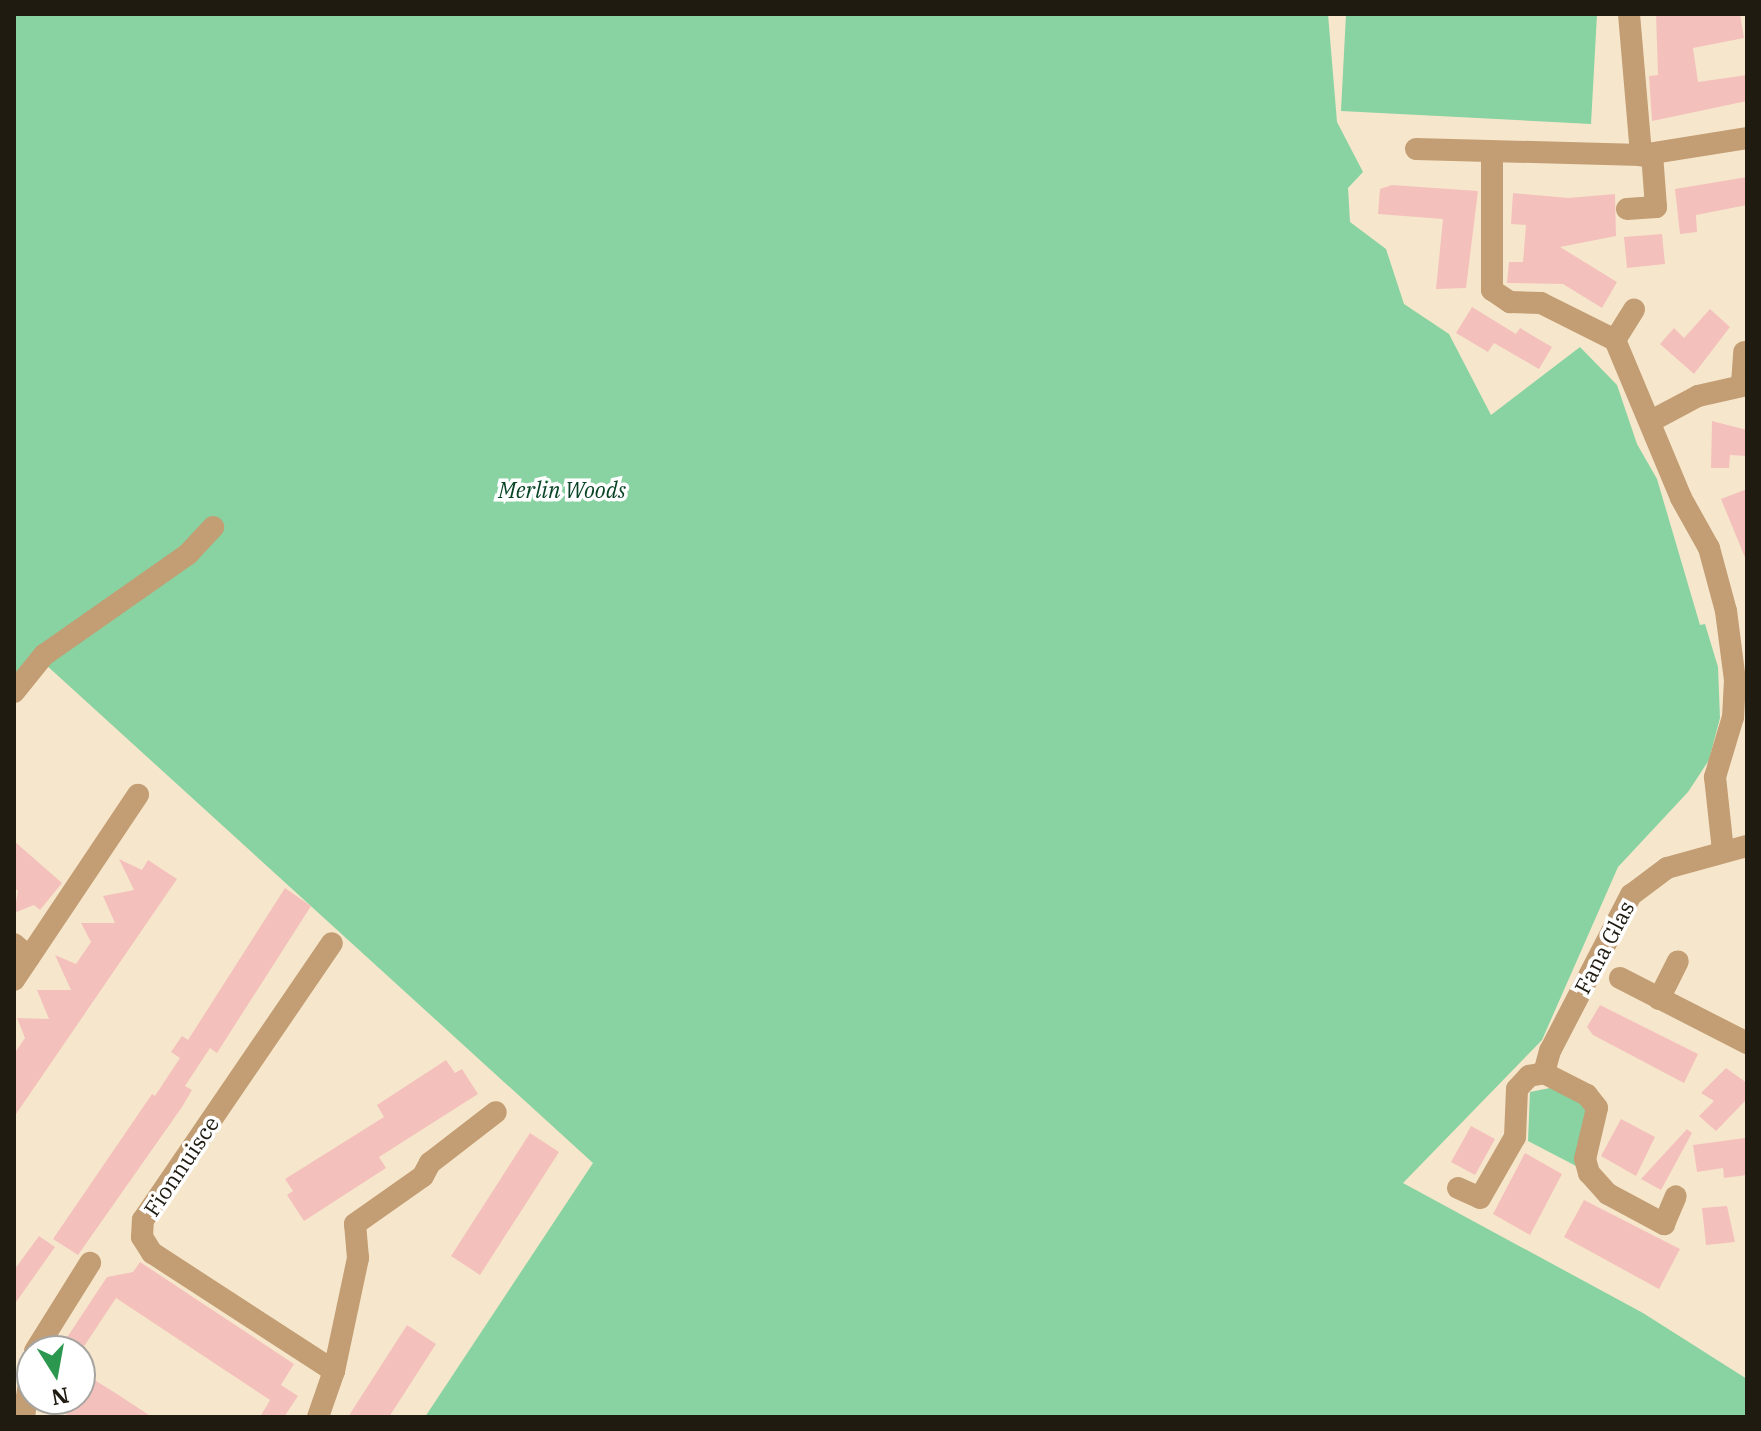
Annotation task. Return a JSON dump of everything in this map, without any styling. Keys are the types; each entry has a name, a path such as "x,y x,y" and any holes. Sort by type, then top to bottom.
{"street":[{"path":"1627,209 1656,207 1629,14"},
{"path":"1416,149 1647,155 1747,138"},
{"path":"1492,153 1492,290 1510,302 1541,303 1615,340 1681,498 1709,548 1726,611 1735,680 1733,717 1715,777 1723,851"},
{"path":"1615,340 1634,309"},
{"path":"1651,421 1698,396 1745,385 1744,352"},
{"path":"14,692 44,655 188,554 213,527"},
{"path":"14,980 22,950 138,795"},
{"name":"Fana Glas","path":"1458,1188 1480,1198 1515,1137 1517,1089 1529,1076 1544,1073 1550,1051 1631,895 1659,871 1747,846"},
{"name":"Fionnuisce","path":"332,943 143,1220 142,1237 152,1253 334,1371"},
{"path":"1659,999 1678,961"},
{"name":"Fana Glas","path":"1620,978 1747,1043"},
{"path":"1544,1073 1587,1095 1597,1108 1585,1149 1589,1173 1613,1198 1664,1224 1676,1196"},
{"path":"318,1417 334,1371 358,1258 355,1224 423,1176 430,1163 496,1112"},
{"path":"45,1335 90,1263"}],"green space":[{"name":"Merlin Woods","path":"14,14 1328,14 1337,122 1363,172 1348,188 1350,222 1386,249 1404,304 1449,334 1491,415 1580,347 1617,385 1637,444 1657,479 1700,625 1705,624 1718,667 1720,718 1709,760 1688,792 1618,867 1542,1040 1403,1183 1643,1313 1747,1379 1747,1417 425,1417 593,1163 33,653 14,677"},
{"path":"1346,14 1597,14 1591,124 1341,111"},
{"path":"1555,1087 1588,1108 1578,1167 1528,1141 1530,1092"}],"building":[{"path":"1656,14 1740,14 1744,38 1693,48 1698,82 1747,75 1747,101 1652,121 1649,76 1658,75"},
{"path":"1747,177 1747,205 1696,215 1697,232 1680,234 1675,189"},
{"path":"1392,185 1478,191 1466,288 1436,289 1443,219 1378,214 1380,189"},
{"path":"1513,193 1568,198 1615,194 1616,236 1560,247 1617,282 1602,308 1563,284 1507,283 1509,262 1523,262 1526,225 1511,224"},
{"path":"1662,234 1665,264 1627,268 1624,237"},
{"path":"1472,307 1516,334 1520,328 1552,347 1539,369 1494,343 1488,352 1456,333"},
{"path":"1710,309 1730,327 1694,374 1660,344 1674,328 1684,338"},
{"path":"1712,421 1747,430 1747,456 1730,455 1729,468 1711,468"},
{"path":"1747,489 1747,560 1746,560 1721,499"},
{"path":"14,841 62,883 40,910 34,905 14,913 18,891 14,887"},
{"path":"119,859 142,870 148,860 177,879 14,1117 14,1054 25,1038 17,1018 49,1019 37,990 71,990 55,955 76,964 91,942 81,923 115,923 103,896 134,890"},
{"path":"285,888 311,906 217,1053 210,1048 185,1086 192,1090 182,1107 78,1255 53,1239 152,1094 155,1096 180,1058 171,1052 182,1036 188,1040"},
{"path":"1600,1005 1698,1054 1684,1083 1593,1035 1587,1027"},
{"path":"446,1060 455,1073 462,1069 478,1094 379,1157 386,1168 304,1221 287,1195 293,1191 285,1179 384,1117 377,1105"},
{"path":"1726,1068 1747,1083 1747,1099 1716,1131 1699,1116 1714,1101 1701,1093"},
{"path":"1621,1119 1655,1137 1636,1176 1601,1156"},
{"path":"1471,1126 1495,1139 1475,1175 1451,1162"},
{"path":"1687,1129 1692,1133 1661,1190 1641,1179"},
{"path":"530,1133 559,1152 480,1275 451,1256"},
{"path":"1745,1138 1747,1175 1724,1178 1723,1168 1697,1172 1693,1145"},
{"path":"1525,1153 1562,1174 1530,1235 1493,1214"},
{"path":"1584,1200 1680,1249 1659,1289 1564,1237"},
{"path":"1727,1206 1735,1242 1706,1245 1702,1208"},
{"path":"39,1236 55,1247 14,1305 14,1270"},
{"path":"140,1262 294,1364 281,1385 298,1396 284,1417 260,1417 270,1400 116,1298 92,1335 69,1335 107,1277 133,1272"},
{"path":"407,1325 436,1344 389,1417 348,1417"},
{"path":"96,1381 152,1417 68,1415 96,1415"}]}
